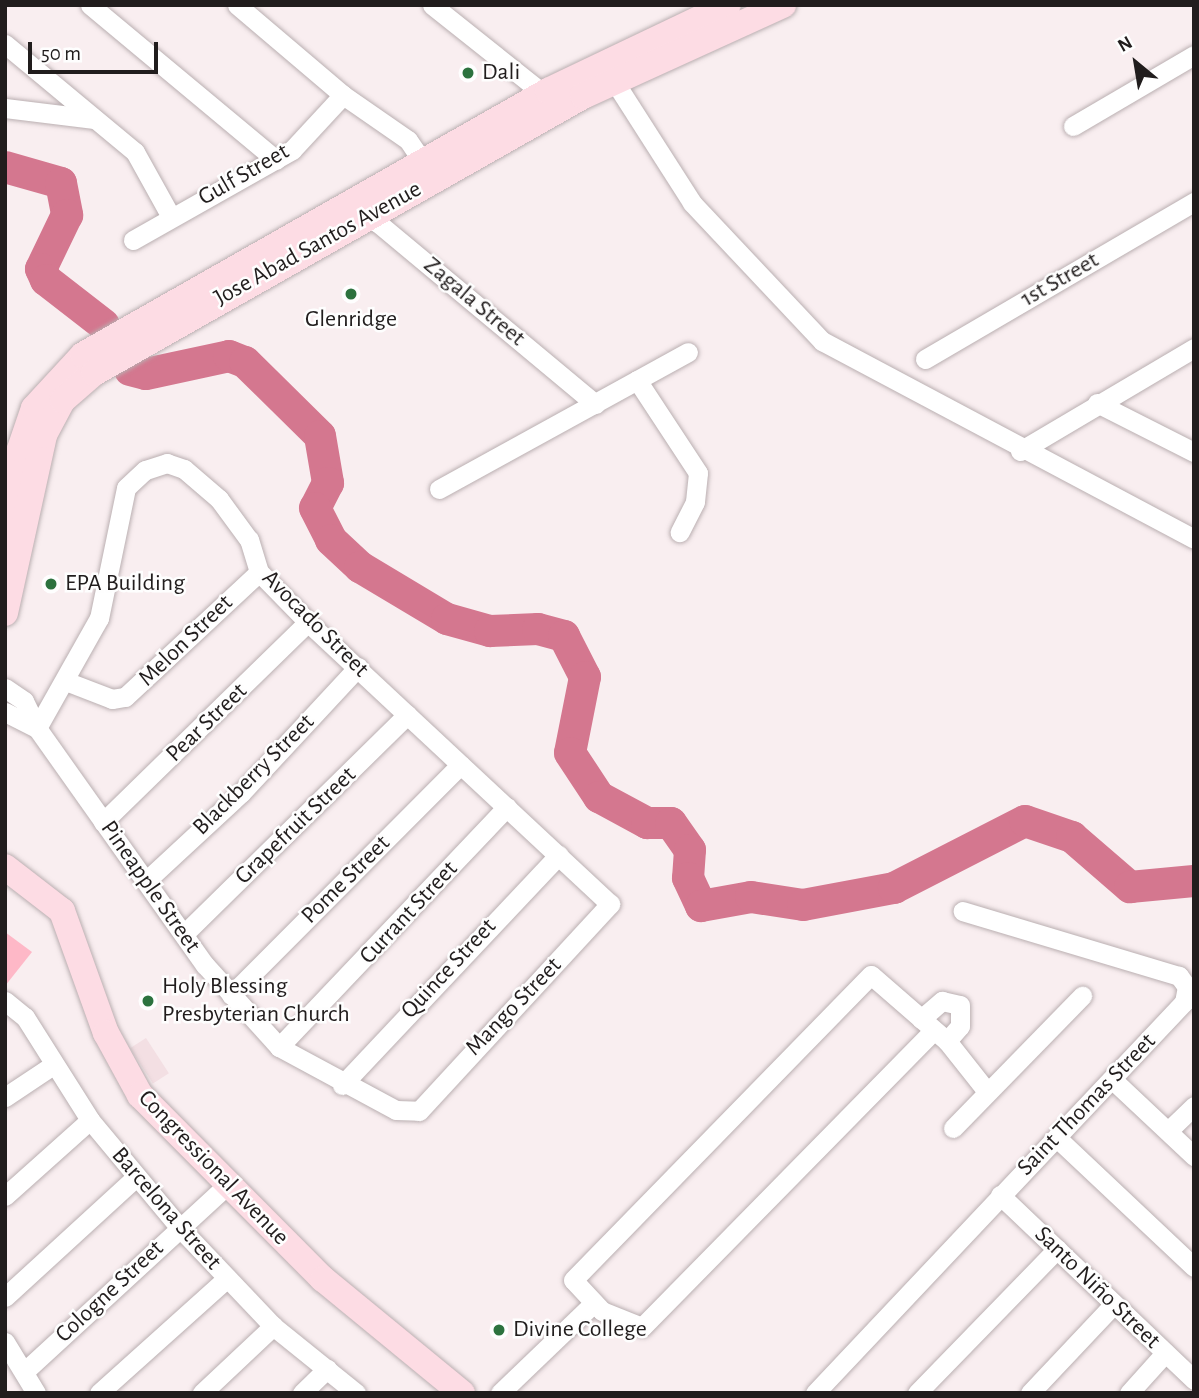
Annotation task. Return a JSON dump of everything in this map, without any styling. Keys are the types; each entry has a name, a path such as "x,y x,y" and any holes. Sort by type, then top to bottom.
{"main road":[{"name":"Jose Abad Santos Avenue","path":"5,534 30,417 47,388 366,204 727,5"},
{"name":"Jose Abad Santos Avenue","path":"608,71 783,5"},
{"name":"Jose Abad Santos Avenue","path":"5,613 44,435 63,400 88,364"},
{"name":"Congressional Avenue","path":"5,867 62,911 127,1075 227,1185 323,1279 461,1393"}],"street":[{"path":"90,5 276,160"},
{"path":"237,5 343,95 391,132 408,139 424,172"},
{"path":"437,7 553,100"},
{"path":"5,44 135,152 171,217"},
{"path":"1073,126 1194,55"},
{"path":"608,71 692,203 812,333 1020,451 1194,539"},
{"name":"Gulf Street","path":"133,240 276,160 343,95"},
{"path":"5,108 96,119"},
{"name":"1st Street","path":"925,359 1194,202"},
{"name":"Zagala Street","path":"366,204 595,404"},
{"path":"439,489 688,352"},
{"path":"1020,451 1097,404 1190,354"},
{"path":"637,380 698,473 695,502 680,533"},
{"path":"1097,404 1194,452"},
{"name":"Avocado Street","path":"37,728 68,682 99,618 126,488 145,470 167,463 184,469 219,499 249,540 259,572 308,622 610,904"},
{"name":"Melon Street","path":"68,682 112,699 125,697 259,572"},
{"name":"Pear Street","path":"103,822 308,622"},
{"name":"Blackberry Street","path":"147,880 241,793 358,667"},
{"name":"Pineapple Street","path":"5,688 24,701 37,728 184,934 231,995 279,1047 342,1085 396,1110 419,1111"},
{"name":"Pineapple Street","path":"5,712 37,728"},
{"name":"Grapefruit Street","path":"184,934 407,715"},
{"name":"Pome Street","path":"231,995 460,765"},
{"name":"Currant Street","path":"279,1047 507,807"},
{"name":"Quince Street","path":"342,1085 559,855"},
{"name":"Mango Street","path":"419,1111 610,904"},
{"name":"Saint Thomas Street","path":"815,1393 1000,1195 1114,1082 1184,1002 1187,987 1179,976 963,911"},
{"path":"933,1031 642,1327 598,1307 573,1280 871,975 933,1031 985,1090"},
{"path":"953,1128 985,1090 1082,996"},
{"name":"Barcelona Street","path":"5,1001 25,1017 52,1065 90,1120 180,1228 273,1325 356,1393"},
{"path":"5,1097 52,1065"},
{"path":"1114,1082 1194,1156"},
{"path":"1168,1131 1194,1106"},
{"path":"5,1196 90,1120"},
{"path":"1057,1138 1194,1267"},
{"path":"5,1297 135,1177"},
{"name":"Cologne Street","path":"25,1371 227,1185"},
{"name":"Santo Niño Street","path":"1000,1195 1194,1380"},
{"path":"918,1393 1056,1249"},
{"path":"99,1393 227,1278"},
{"path":"1030,1393 1113,1305"},
{"path":"500,1393 598,1307"},
{"path":"516,1393 598,1307"},
{"path":"202,1393 273,1325"},
{"path":"5,1342 36,1393"},
{"path":"1129,1393 1165,1353"},
{"path":"302,1393 327,1369"}],"shaded area":[{"path":"5,932 32,952 5,986"},
{"path":"146,1038 169,1073 153,1084 130,1048"}],"waterway":[{"path":"5,167 61,183 67,215 41,269 46,280 104,325"},
{"path":"130,370 146,374 229,356 245,362 320,436 328,483 315,508 331,540 360,567 447,619 490,631 538,629 564,636 585,677 570,753 599,797 647,823 671,823 690,850 688,878 701,906 751,897 803,905 894,888 1025,821 1072,837 1130,887 1194,881"}],"place":[{"name":"Dali","path":"468,73"},
{"name":"Glenridge","path":"351,294"},
{"name":"EPA Building","path":"51,584"},
{"name":"Holy Blessing Presbyterian Church","path":"148,1001"},
{"name":"Divine College","path":"499,1330"}]}
